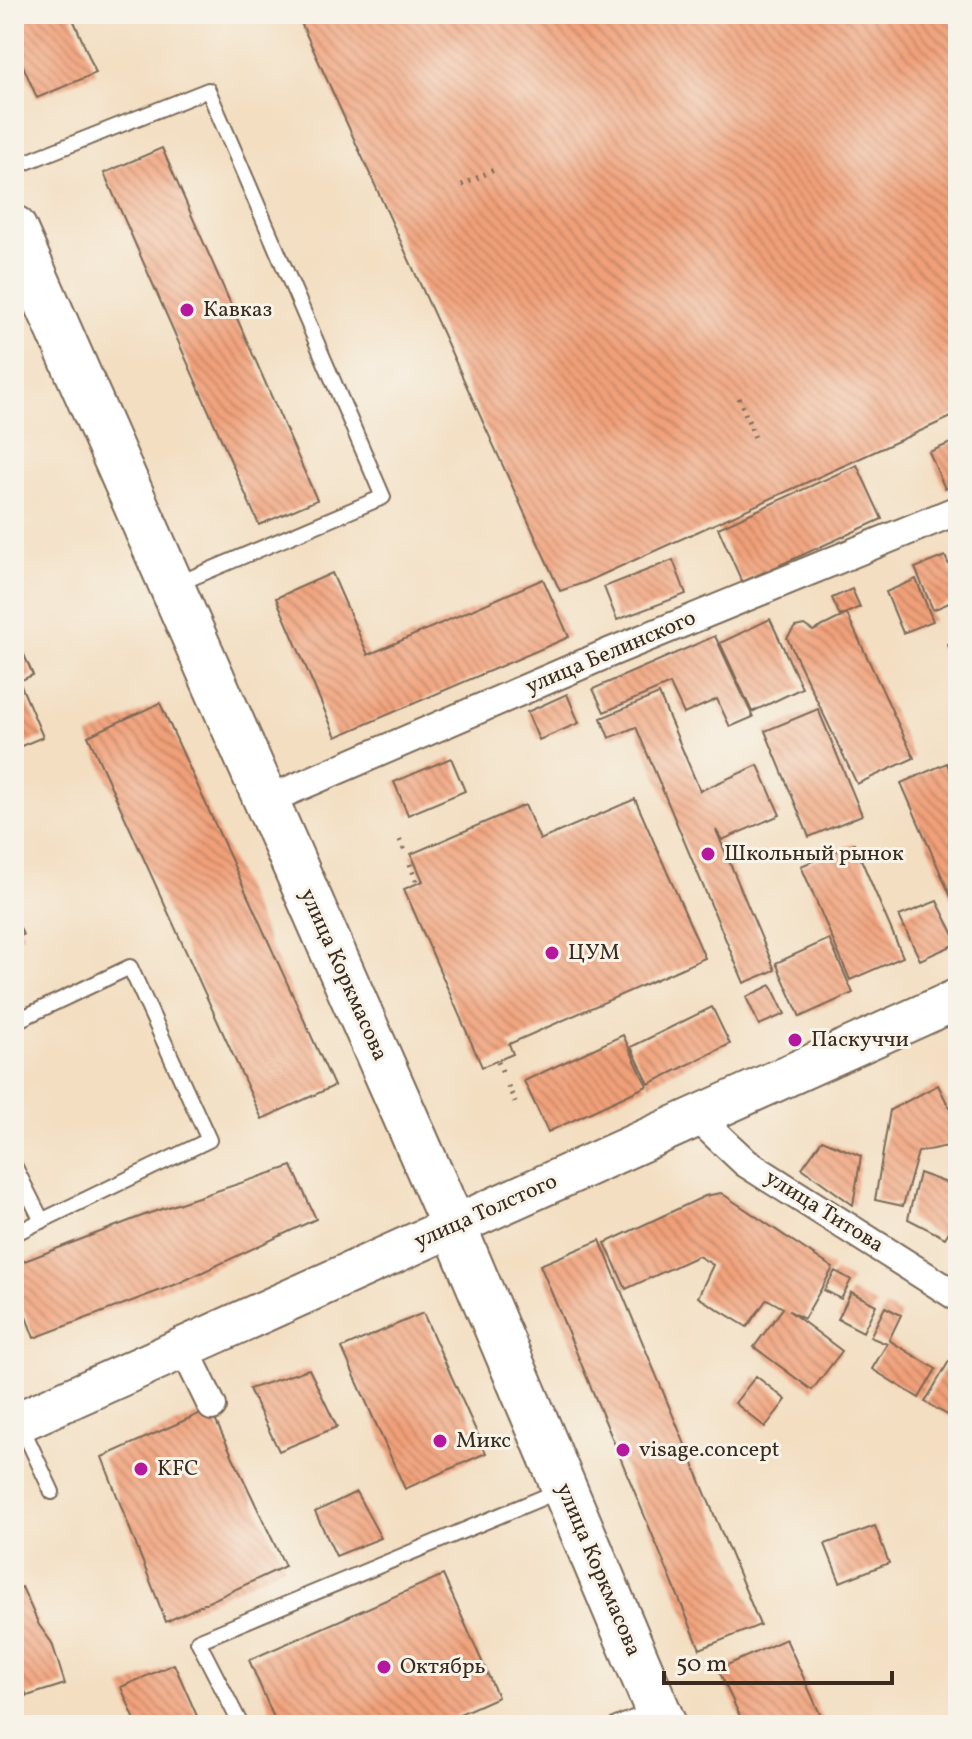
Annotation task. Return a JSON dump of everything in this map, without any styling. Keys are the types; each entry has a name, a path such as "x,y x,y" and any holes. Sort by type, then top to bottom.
{"main road":[{"name":"улица Коркмасова","path":"14,228 454,1227 660,1717"},
{"name":"улица Толстого","path":"16,1419 184,1348 958,999"}],"street":[{"name":"улица Белинского","path":"265,799 611,652 958,510"},
{"name":"улица Титова","path":"697,1117 746,1163 958,1297"},
{"path":"184,1348 212,1406"}],"lane":[{"path":"14,167 208,90 383,497 171,585"},
{"path":"14,1022 130,967 209,1140 14,1234"},
{"path":"14,1165 42,1221"},
{"path":"16,1419 52,1492"},
{"path":"241,1725 198,1641 564,1489"},
{"path":"616,1725 660,1717"}],"path":[{"path":"826,18 835,14"},
{"path":"462,185 498,168"},
{"path":"739,398 756,440"},
{"path":"400,840 406,854"},
{"path":"410,864 417,883"},
{"path":"498,1062 504,1076"},
{"path":"508,1086 516,1104"}],"building":[{"path":"14,14 71,14 96,73 37,98 14,45"},
{"path":"297,14 958,14 958,414 560,591"},
{"path":"162,148 317,500 259,525 104,173"},
{"path":"958,440 958,483 945,489 929,452"},
{"path":"857,465 882,519 742,582 718,528"},
{"path":"945,556 958,585 958,599 933,610 915,568"},
{"path":"673,560 686,594 617,620 604,587"},
{"path":"332,573 368,655 543,579 569,637 336,737 276,598"},
{"path":"916,579 933,621 903,633 886,592"},
{"path":"852,589 860,607 840,616 832,598"},
{"path":"847,614 914,758 857,784 787,638 795,627 804,625 813,631"},
{"path":"770,619 802,688 752,712 720,643"},
{"path":"14,632 33,675 19,681 43,737 14,749"},
{"path":"715,636 753,717 730,727 717,699 684,714 670,684 604,712 593,689"},
{"path":"958,641 958,670 948,645"},
{"path":"567,694 579,723 539,740 527,712"},
{"name":"Школьный рынок","path":"659,694 700,791 758,765 780,815 722,840 716,830 775,970 744,983 636,727 609,738 601,718"},
{"path":"160,703 334,1086 262,1119 88,736"},
{"path":"818,709 862,815 809,837 765,731"},
{"path":"451,758 465,791 408,815 394,782"},
{"path":"947,763 958,789 958,913 901,783"},
{"path":"635,799 705,958 509,1044 513,1054 482,1067 404,889 423,881 411,854 525,805 540,840"},
{"path":"854,843 903,957 850,980 801,866"},
{"path":"937,901 958,943 920,960 899,916"},
{"path":"14,915 23,935 14,938"},
{"path":"829,939 853,993 800,1017 776,963"},
{"path":"771,985 785,1014 759,1025 746,997"},
{"path":"712,1007 730,1044 649,1084 631,1047"},
{"path":"623,1035 647,1086 548,1132 524,1081"},
{"path":"938,1085 949,1107 958,1102 958,1144 918,1152 903,1206 875,1200 890,1110"},
{"path":"822,1140 861,1156 853,1205 802,1168"},
{"path":"292,1166 316,1219 177,1284 34,1338 14,1285 14,1265 150,1213"},
{"path":"919,1173 958,1187 958,1217 945,1238 908,1219"},
{"path":"721,1193 833,1268 804,1319 789,1311 842,1351 812,1390 754,1347 783,1308 767,1299 747,1327 698,1297 713,1265 698,1256 626,1289 605,1243 705,1196"},
{"path":"600,1240 760,1625 700,1649 540,1265"},
{"path":"835,1271 851,1280 841,1299 824,1290"},
{"path":"851,1292 876,1305 863,1332 838,1319"},
{"path":"885,1307 901,1315 889,1340 936,1369 919,1398 872,1369 887,1344 870,1337"},
{"path":"423,1313 486,1453 405,1489 342,1348"},
{"path":"949,1361 958,1366 958,1421 925,1402"},
{"path":"309,1369 337,1427 279,1451 249,1389"},
{"path":"756,1376 786,1400 765,1427 735,1403"},
{"path":"210,1409 285,1566 166,1622 102,1457"},
{"path":"356,1492 381,1538 336,1556 315,1512"},
{"path":"875,1526 889,1563 840,1582 825,1544"},
{"path":"443,1575 498,1697 435,1725 277,1725 249,1660"},
{"path":"22,1587 39,1625 52,1643 65,1684 27,1696 14,1666 14,1591"},
{"path":"786,1639 825,1725 744,1725 718,1669"},
{"path":"174,1664 201,1725 137,1725 121,1687"}],"place":[{"name":"Кавказ","path":"187,310"},
{"name":"Школьный рынок","path":"708,854"},
{"name":"ЦУМ","path":"552,953"},
{"name":"Паскуччи","path":"795,1040"},
{"name":"Микс","path":"440,1441"},
{"name":"visage.concept","path":"623,1450"},
{"name":"KFC","path":"141,1469"},
{"name":"Октябрь","path":"384,1667"}]}
